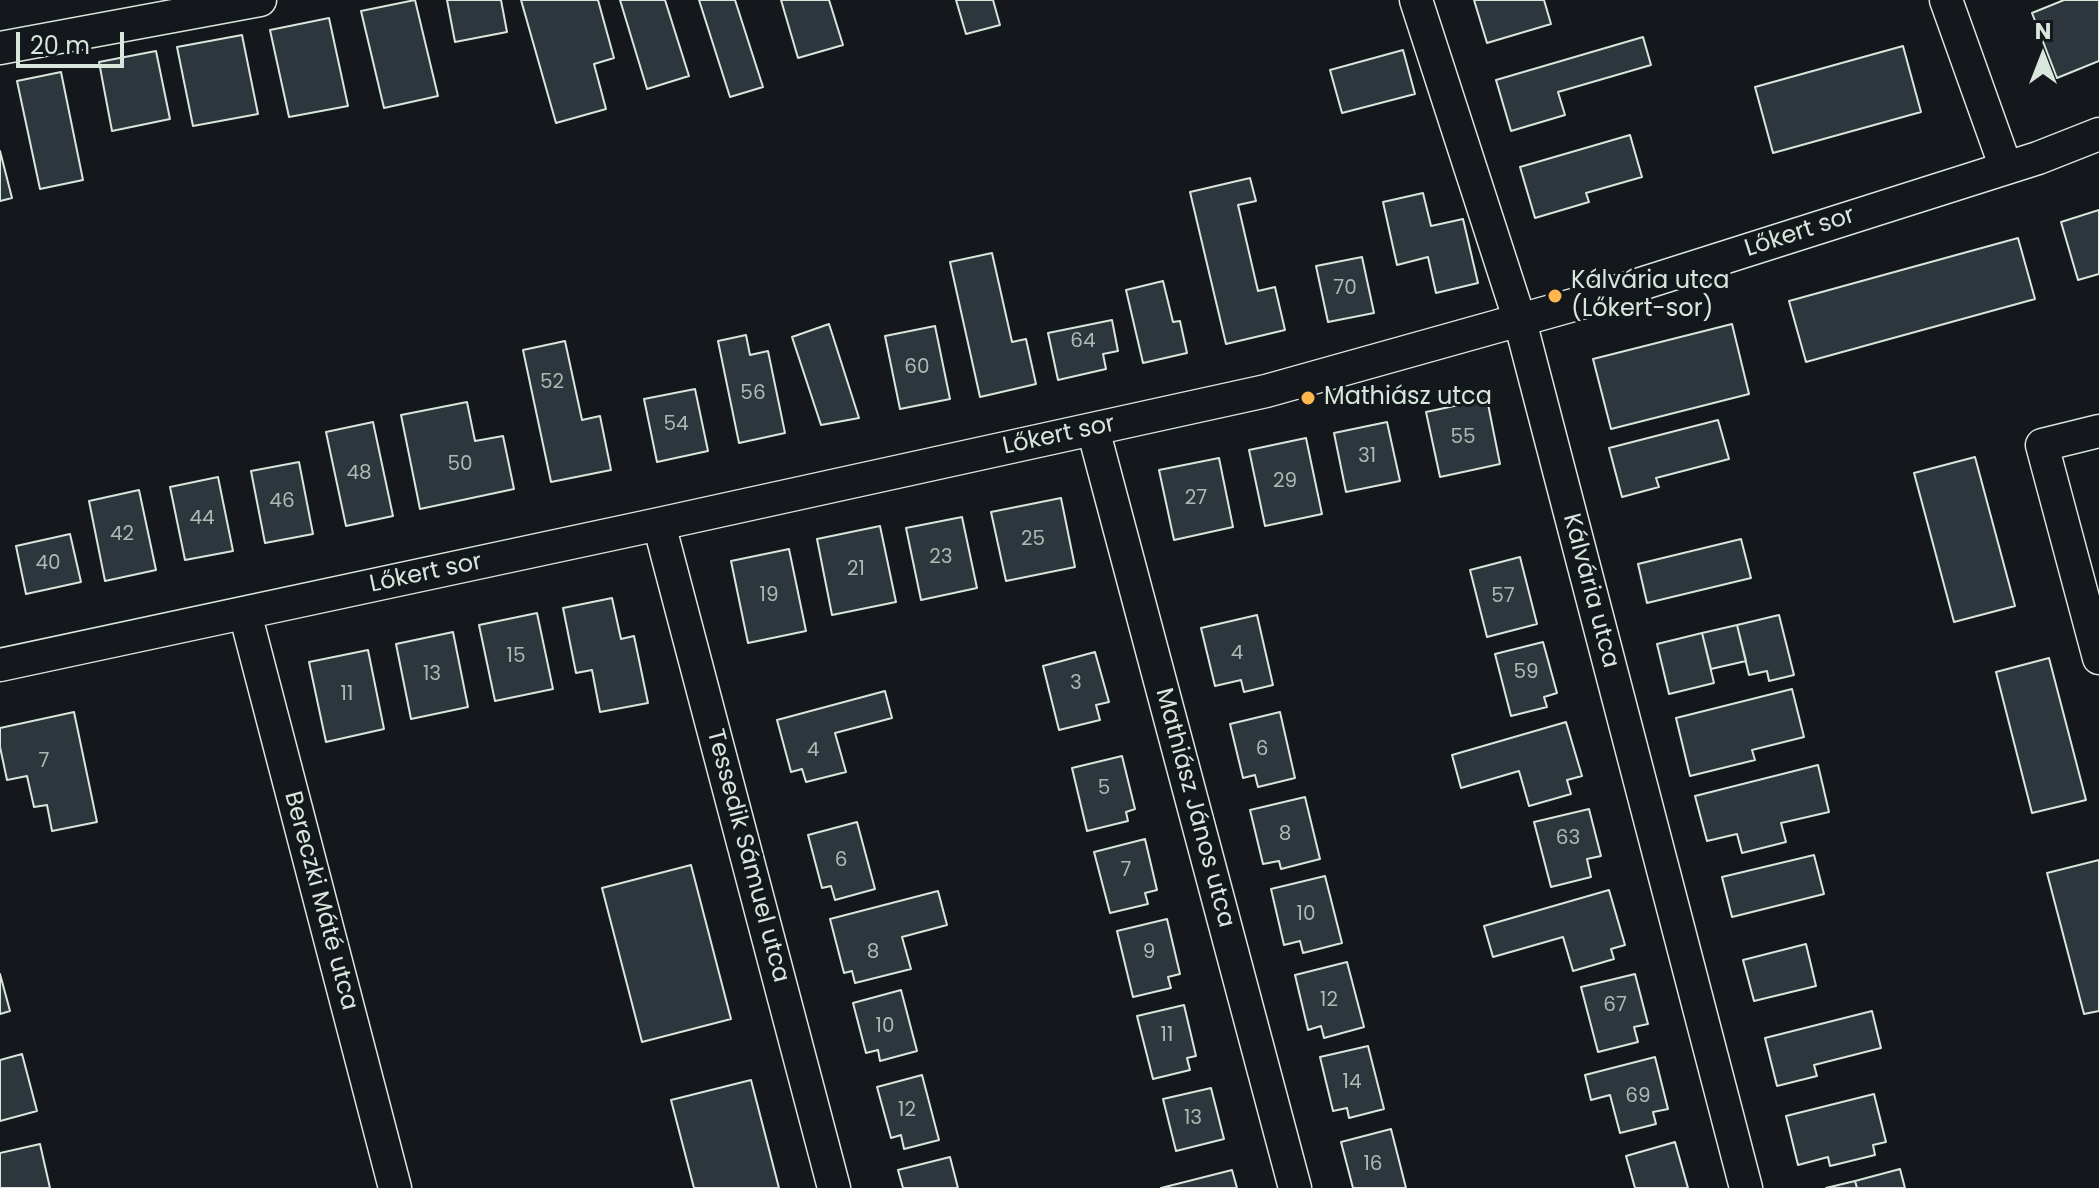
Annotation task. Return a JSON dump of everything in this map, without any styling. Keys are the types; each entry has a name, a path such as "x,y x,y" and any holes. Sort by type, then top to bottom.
{"street":[{"path":"0,48 260,0"},
{"name":"Kálvária utca","path":"1416,0 1520,321 1746,1188"},
{"path":"1946,0 2006,168"},
{"name":"Lőkert sor","path":"0,665 1266,391 1520,321 2006,168 2099,134"},
{"name":"Mathiász János utca","path":"1093,429 1295,1188"},
{"path":"2099,431 2042,445 2099,658"},
{"name":"Tessedik Sámuel utca","path":"659,524 834,1188"},
{"name":"Bereczki Máté utca","path":"245,613 395,1188"}],"building":[{"path":"415,0 438,96 384,108 361,11"},
{"path":"447,0 501,0 507,32 455,42"},
{"path":"521,0 598,0 614,58 594,64 606,109 556,123"},
{"path":"620,0 665,0 689,76 647,89"},
{"path":"699,0 735,0 763,87 730,97"},
{"path":"781,0 829,0 843,45 798,58"},
{"path":"956,0 993,0 1000,25 966,34"},
{"path":"1474,0 1544,0 1551,24 1487,43"},
{"path":"2064,0 2099,0 2099,61 2057,78 2032,13"},
{"path":"329,18 348,106 289,117 270,30"},
{"path":"242,35 258,114 193,126 177,47"},
{"path":"1643,37 1651,65 1558,92 1565,115 1511,131 1496,80"},
{"path":"1903,46 1921,112 1773,153 1755,87"},
{"path":"1403,50 1415,94 1342,113 1330,70"},
{"path":"156,51 170,119 112,131 99,62"},
{"path":"61,72 83,180 40,189 17,81"},
{"path":"1630,135 1642,177 1586,193 1589,202 1535,218 1520,167"},
{"path":"0,151 12,198 0,201"},
{"path":"1250,178 1256,201 1238,205 1258,291 1275,287 1285,330 1226,344 1190,192"},
{"path":"1423,193 1431,226 1463,219 1478,283 1436,293 1428,257 1397,265 1383,202"},
{"path":"2099,210 2099,274 2078,280 2061,222"},
{"path":"2018,238 2035,299 1806,362 1789,301"},
{"path":"992,253 1012,342 1026,339 1036,384 980,397 950,262"},
{"path":"1362,257 1374,313 1328,322 1316,266"},
{"path":"1163,281 1173,322 1180,321 1187,353 1143,363 1126,290"},
{"path":"1112,320 1118,351 1103,354 1106,369 1058,380 1048,333"},
{"path":"829,324 859,418 821,425 792,337"},
{"path":"1732,324 1749,394 1611,429 1593,359"},
{"path":"935,326 950,399 900,409 885,336"},
{"path":"746,335 750,355 768,351 785,433 739,443 718,341"},
{"path":"565,341 582,420 600,416 611,470 551,482 523,350"},
{"path":"695,389 708,451 657,462 644,399"},
{"path":"1487,399 1500,464 1440,477 1426,412"},
{"path":"467,402 475,441 503,436 514,489 420,509 401,415"},
{"path":"1718,420 1729,459 1656,478 1659,487 1622,497 1609,448"},
{"path":"373,422 393,516 346,526 326,432"},
{"path":"1387,422 1400,481 1346,492 1334,433"},
{"path":"1306,438 1322,514 1265,526 1249,450"},
{"path":"1975,457 2015,606 1954,622 1914,473"},
{"path":"1219,458 1233,527 1174,540 1159,470"},
{"path":"299,462 313,534 265,543 251,471"},
{"path":"218,477 233,551 185,560 170,487"},
{"path":"139,490 156,570 105,581 89,501"},
{"path":"1061,498 1075,567 1006,581 991,512"},
{"path":"962,517 977,588 921,600 906,528"},
{"path":"880,526 896,602 832,615 817,539"},
{"path":"70,534 81,582 26,594 16,546"},
{"path":"1741,539 1751,578 1647,603 1638,564"},
{"path":"789,549 806,631 748,643 731,561"},
{"path":"1520,557 1537,624 1487,637 1470,570"},
{"path":"612,598 621,639 634,636 648,703 600,712 592,670 576,673 563,608"},
{"path":"537,613 553,689 495,701 479,625"},
{"path":"1257,615 1273,685 1244,692 1241,680 1215,686 1201,628"},
{"path":"1779,615 1794,675 1769,681 1767,671 1749,675 1737,625"},
{"path":"1737,625 1746,661 1711,669 1702,633"},
{"path":"453,632 468,707 411,719 396,644"},
{"path":"1702,633 1714,683 1669,694 1657,644"},
{"path":"1543,642 1557,693 1544,697 1547,707 1511,716 1495,654"},
{"path":"368,650 384,729 326,742 309,662"},
{"path":"1095,652 1109,702 1096,705 1100,720 1059,730 1043,666"},
{"path":"2049,658 2086,800 2032,813 1996,672"},
{"path":"1792,689 1804,737 1752,750 1755,760 1690,776 1676,718"},
{"path":"885,691 892,718 835,733 846,772 806,782 802,769 791,772 777,720"},
{"path":"74,712 97,822 52,831 47,805 34,807 27,776 7,780 0,747 0,728"},
{"path":"1280,712 1295,778 1258,787 1255,775 1243,778 1230,724"},
{"path":"1566,722 1582,776 1567,780 1571,794 1529,806 1519,771 1461,788 1452,755"},
{"path":"1122,756 1135,809 1126,812 1128,821 1087,831 1072,768"},
{"path":"1818,765 1829,812 1781,823 1786,842 1742,853 1737,834 1707,841 1695,796"},
{"path":"1305,797 1320,859 1281,869 1279,861 1263,864 1250,810"},
{"path":"1589,809 1601,856 1587,859 1591,877 1551,887 1534,822"},
{"path":"857,822 875,889 835,900 831,886 822,888 808,835"},
{"path":"1145,839 1157,890 1145,893 1148,904 1110,913 1094,852"},
{"path":"1814,855 1824,894 1732,917 1722,877"},
{"path":"2099,860 2099,1011 2084,1014 2047,873"},
{"path":"691,865 731,1019 642,1042 602,888"},
{"path":"1325,876 1342,943 1303,953 1300,941 1284,945 1271,889"},
{"path":"1609,890 1625,945 1611,949 1614,959 1573,971 1563,937 1493,957 1484,926"},
{"path":"938,891 947,925 902,937 911,969 855,983 852,971 844,973 830,919"},
{"path":"1167,919 1180,974 1168,977 1171,988 1133,997 1117,931"},
{"path":"1806,944 1816,986 1754,1001 1743,960"},
{"path":"1347,962 1364,1027 1324,1038 1321,1026 1308,1030 1295,975"},
{"path":"0,974 10,1011 0,1014"},
{"path":"1635,974 1648,1024 1634,1027 1638,1042 1598,1052 1581,987"},
{"path":"901,990 917,1051 880,1061 878,1050 866,1053 853,1003"},
{"path":"1184,1005 1196,1056 1187,1058 1190,1070 1153,1079 1137,1016"},
{"path":"1872,1011 1881,1048 1814,1065 1817,1076 1777,1086 1765,1038"},
{"path":"1368,1046 1384,1109 1349,1118 1347,1108 1333,1111 1320,1057"},
{"path":"22,1054 37,1111 0,1121 0,1060"},
{"path":"1655,1057 1668,1109 1653,1112 1656,1124 1620,1133 1610,1095 1591,1100 1585,1075"},
{"path":"922,1075 939,1140 904,1149 901,1135 891,1138 877,1087"},
{"path":"751,1080 779,1188 694,1188 671,1100"},
{"path":"1211,1088 1224,1139 1176,1151 1163,1099"},
{"path":"1874,1094 1886,1142 1873,1145 1875,1155 1830,1166 1828,1157 1798,1165 1786,1116"},
{"path":"1391,1129 1406,1188 1353,1188 1341,1142"},
{"path":"1675,1142 1688,1188 1635,1188 1626,1156"},
{"path":"40,1144 50,1188 0,1188 0,1153"},
{"path":"950,1157 958,1188 903,1188 898,1170"},
{"path":"1900,1169 1905,1188 1857,1188 1855,1181"},
{"path":"1232,1170 1237,1188 1161,1188"},
{"path":"1855,1181 1857,1188 1826,1188"}],"place":[{"name":"Kálvária utca (Lőkert-sor)","path":"1555,296"},
{"name":"Mathiász utca","path":"1308,398"}]}
